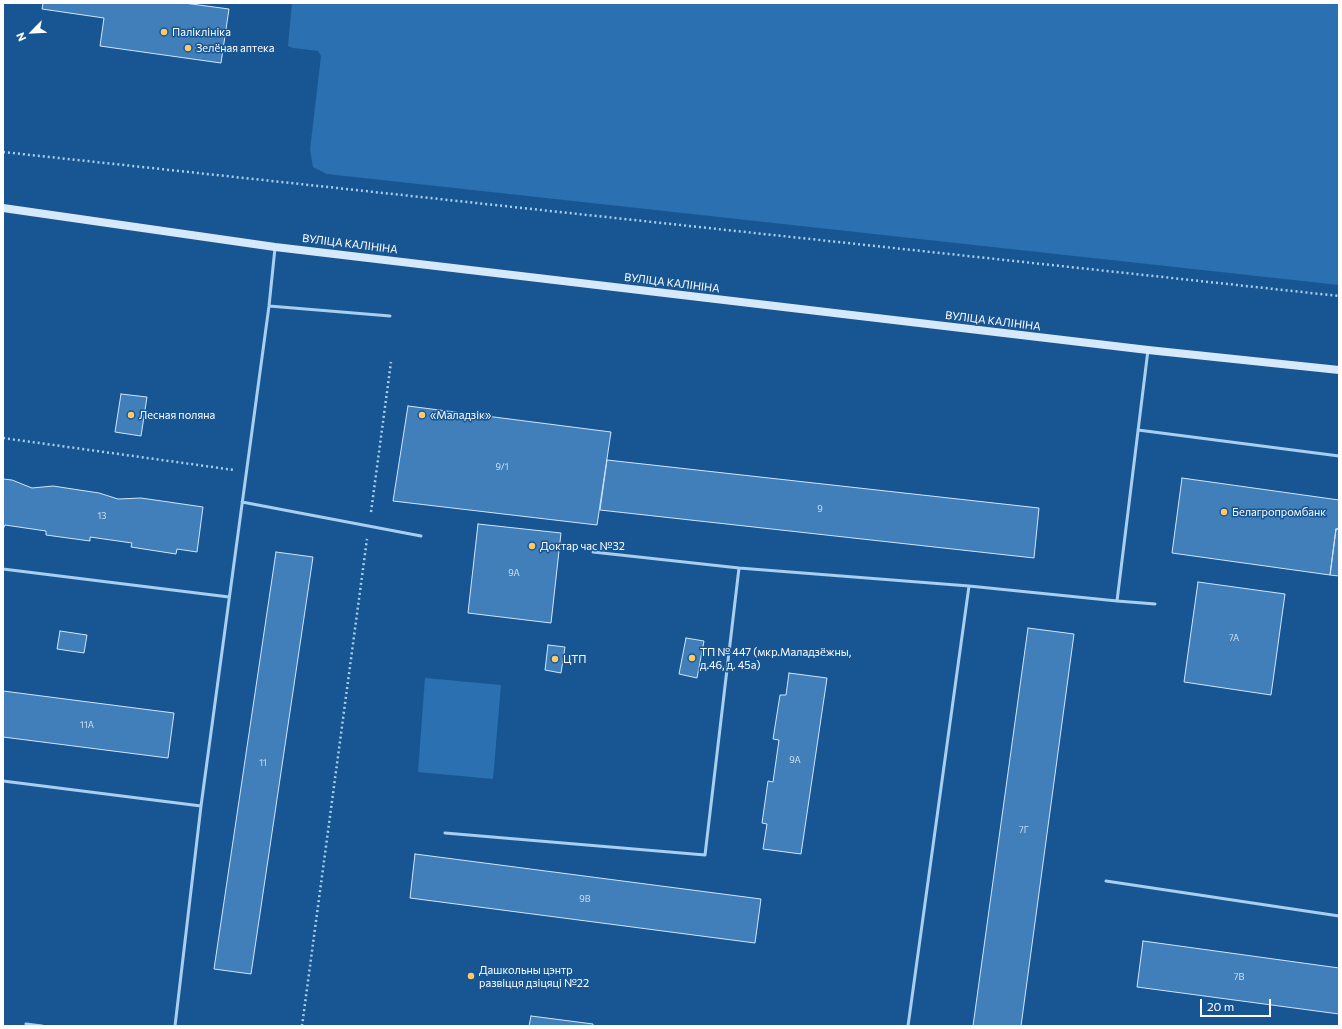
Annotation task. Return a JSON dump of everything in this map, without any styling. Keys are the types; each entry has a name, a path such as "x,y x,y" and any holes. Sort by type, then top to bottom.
{"main road":[{"name":"ВУЛІЦА КАЛІНІНА","path":"3,208 275,247 1148,350 1339,370"}],"lane":[{"path":"174,1026 201,806 269,306 275,247"},
{"path":"269,306 390,316"},
{"path":"1118,601 1148,350"},
{"path":"1138,430 1339,456"},
{"path":"242,502 421,536"},
{"path":"593,552 739,568 969,586 1155,604"},
{"path":"445,833 705,855 739,568"},
{"path":"3,569 229,597"},
{"path":"908,1026 969,586"},
{"path":"3,781 201,806"},
{"path":"1106,881 1339,916"},
{"path":"26,1024 42,1026"}],"path":[{"path":"3,152 1339,296"},
{"path":"302,1026 391,362"},
{"path":"3,438 246,471"}],"shaded area":[{"path":"292,3 1339,3 1339,285 327,174 313,167 310,150 321,56 318,51 288,46"},
{"path":"425,678 501,685 493,779 418,772"}],"building":[{"name":"Паліклініка","path":"43,3 184,3 229,9 221,63 100,46 104,18 42,9"},
{"name":"Лесная поляна","path":"121,394 147,397 141,436 115,432"},
{"path":"408,406 611,432 597,525 393,501"},
{"path":"607,460 1039,508 1034,558 600,510"},
{"path":"1182,478 1339,500 1339,529 1336,529 1330,575 1172,553"},
{"path":"3,479 12,480 32,488 53,486 99,493 118,499 141,498 203,507 197,552 177,549 176,554 131,547 132,543 90,537 90,541 46,535 46,531 5,525 3,529"},
{"path":"478,524 561,533 551,623 468,613"},
{"path":"1336,529 1339,529 1339,576 1330,575"},
{"path":"276,552 313,557 251,974 214,969"},
{"path":"1198,582 1285,594 1271,695 1184,682"},
{"path":"1028,628 1074,634 1021,1026 973,1026"},
{"path":"60,631 87,635 84,653 57,649"},
{"name":"ТП № 447 (мкр.Маладзёжны, д.46, д. 45а)","path":"686,638 704,641 697,678 679,674"},
{"name":"ЦТП","path":"548,645 565,647 561,673 545,670"},
{"path":"789,673 827,678 801,854 763,849 767,824 762,823 768,781 773,782 779,740 773,739 780,695 786,695"},
{"path":"3,691 174,713 168,758 3,737"},
{"path":"415,854 761,899 755,943 410,898"},
{"path":"1143,941 1339,968 1339,1014 1137,987"},
{"path":"531,1016 593,1024 593,1026 529,1026"}],"place":[{"name":"Паліклініка","path":"164,32"},
{"name":"Зелёная аптека","path":"188,48"},
{"name":"Лесная поляна","path":"131,415"},
{"name":"«Маладзік»","path":"422,415"},
{"name":"Белагропромбанк","path":"1224,512"},
{"name":"Доктар час №32","path":"532,546"},
{"name":"ТП № 447 (мкр.Маладзёжны, д.46, д. 45а)","path":"692,658"},
{"name":"ЦТП","path":"555,659"},
{"name":"Дашкольны цэнтр развіцця дзіцяці №22","path":"471,976"}]}
